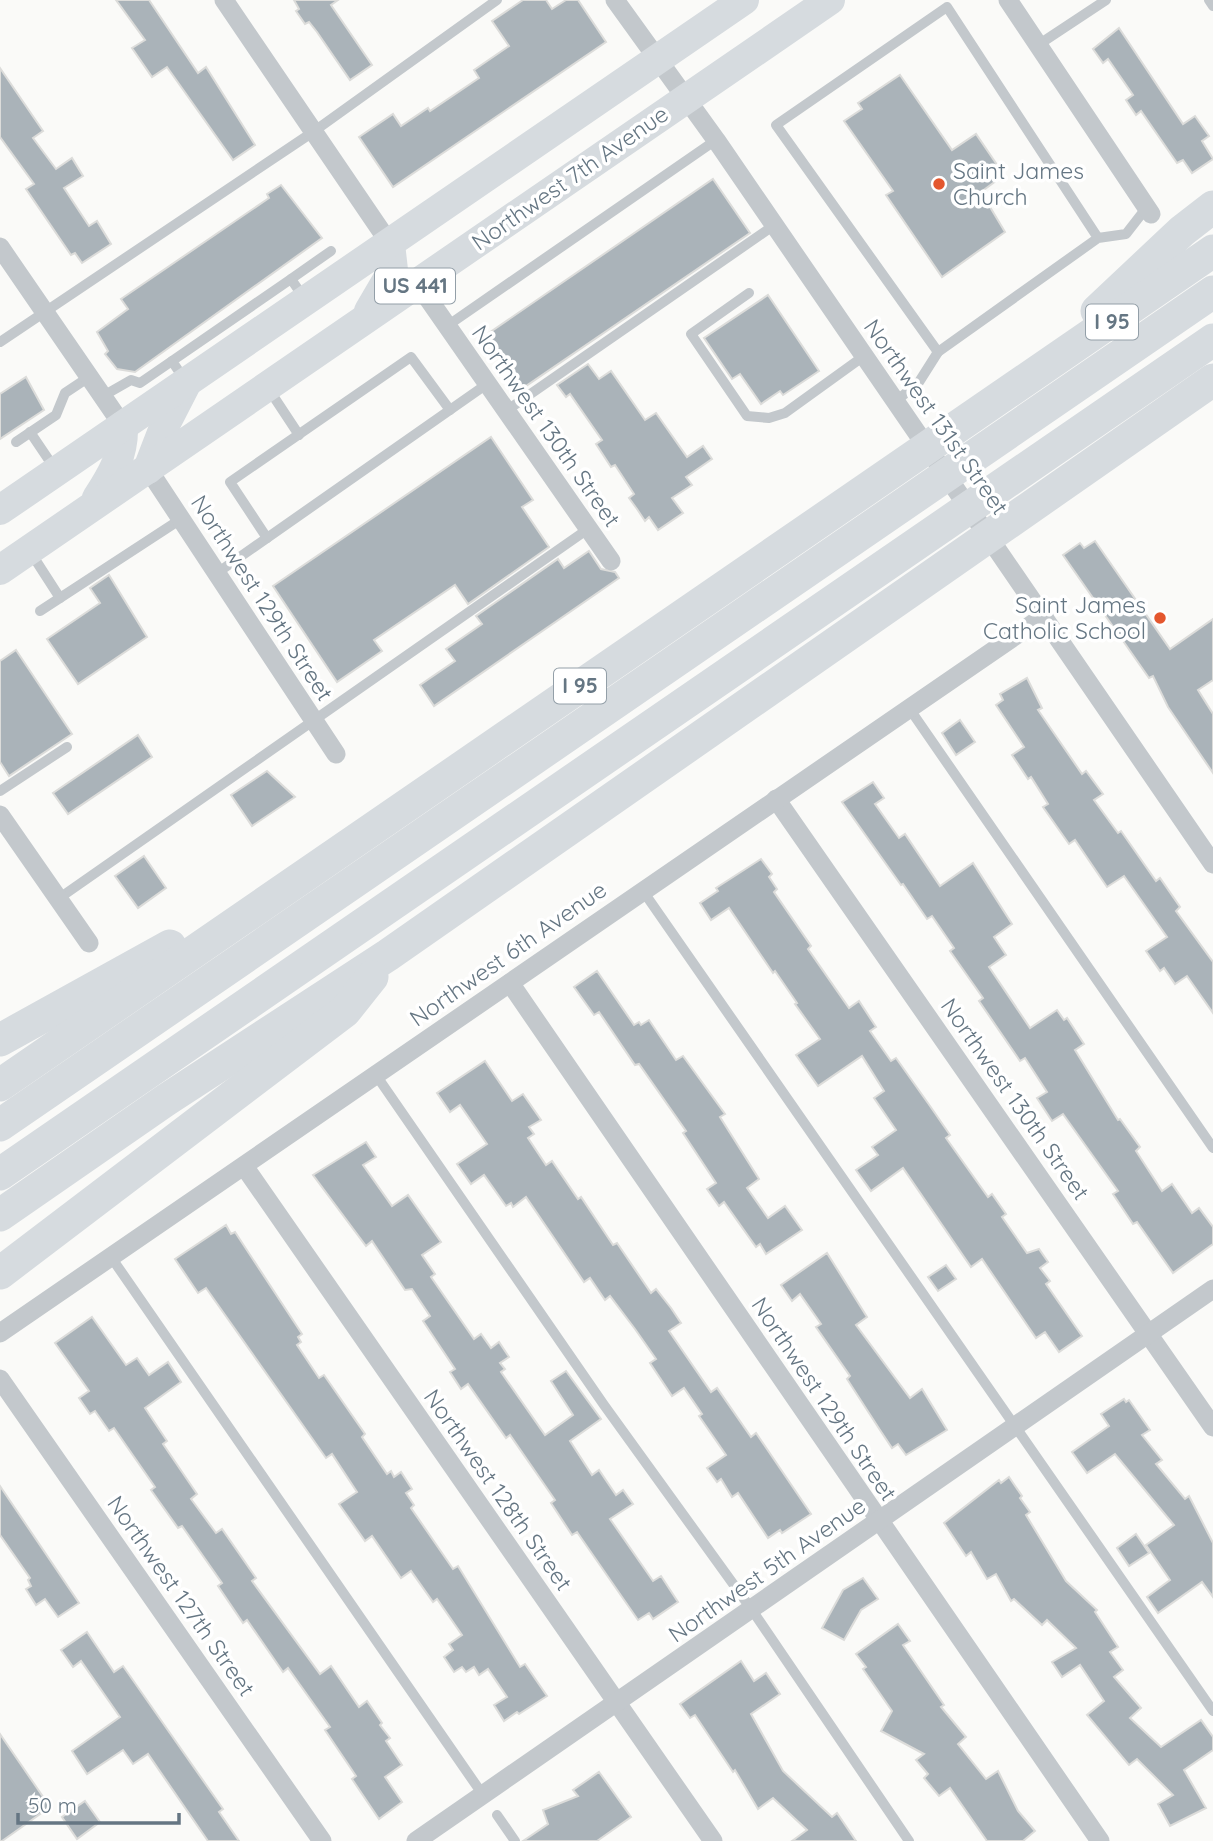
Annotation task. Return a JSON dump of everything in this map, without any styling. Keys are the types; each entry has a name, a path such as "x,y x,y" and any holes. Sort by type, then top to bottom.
{"highway":[{"path":"1014,389 1182,231 1213,207"},
{"name":"I 95","path":"0,1086 1211,252"},
{"path":"0,1125 1213,292"},
{"path":"0,1174 1213,340"},
{"path":"0,1215 166,1100 388,955 906,592 1207,387"},
{"path":"0,1040 314,869"},
{"path":"0,1273 345,1012 388,955"}],"main road":[{"name":"Northwest 7th Avenue","path":"0,510 124,426 179,372 298,290 390,244 658,60 716,13 744,0"},
{"name":"Northwest 7th Avenue","path":"0,570 830,0"},
{"path":"355,327 387,284 393,270 390,244"},
{"path":"148,469 165,425 179,372"},
{"path":"91,507 112,475 120,456 124,426"}],"street":[{"path":"223,0 390,244"},
{"name":"Northwest 131st Street","path":"615,0 716,141 1212,861"},
{"path":"1008,0 1149,211"},
{"path":"0,247 124,426"},
{"name":"Northwest 130th Street","path":"418,285 611,561"},
{"name":"Northwest 129th Street","path":"148,469 336,754"},
{"name":"Northwest 6th Avenue","path":"0,1333 1044,616"},
{"name":"Northwest 130th Street","path":"776,799 1213,1427"},
{"path":"0,816 89,943"},
{"name":"Northwest 129th Street","path":"510,983 1100,1841"},
{"name":"Northwest 128th Street","path":"244,1166 713,1841"},
{"name":"Northwest 5th Avenue","path":"416,1841 1213,1289"},
{"name":"Northwest 127th Street","path":"0,1379 322,1841"}],"lane":[{"path":"0,342 313,132 498,0"},
{"path":"1038,45 1106,0"},
{"path":"1209,0 1213,6"},
{"path":"938,352 776,125 947,7 1098,238"},
{"path":"447,326 716,141"},
{"path":"895,402 919,382 938,352 1098,238 1126,234 1149,211"},
{"path":"506,411 774,226"},
{"path":"298,290 331,251"},
{"path":"749,293 691,334 747,416 769,418 785,413 864,356"},
{"path":"267,538 230,482 411,357 450,410"},
{"path":"103,397 131,380 140,383 179,372"},
{"path":"16,442 56,415 65,393 89,377"},
{"path":"217,573 487,384"},
{"path":"267,387 299,435"},
{"path":"30,432 57,472"},
{"path":"40,611 181,519"},
{"path":"58,899 312,719 588,529"},
{"path":"29,550 60,598"},
{"path":"909,708 1213,1148"},
{"path":"0,791 67,747"},
{"path":"643,891 1213,1712"},
{"path":"376,1075 611,1416 752,1610 909,1841"},
{"path":"111,1257 483,1795"},
{"path":"497,1815 515,1841"}],"building":[{"path":"116,0 149,0 198,73 206,67 255,145 233,160 167,67 152,77 132,48 145,40"},
{"path":"294,0 338,0 331,5 372,65 350,80 309,22 305,24 296,11 299,9"},
{"path":"523,0 546,0 552,9 566,0 578,0 606,42 393,187 359,137 393,114 401,126 428,108 430,111 479,78 474,70 509,46 492,21"},
{"path":"1119,28 1183,124 1195,116 1209,136 1202,141 1213,159 1192,173 1183,160 1177,163 1141,111 1136,115 1126,100 1133,95 1108,59 1103,63 1093,49"},
{"path":"0,68 43,131 33,138 56,169 72,158 83,176 64,188 89,226 97,221 111,244 82,263 75,253 71,255 26,189 34,184 0,137"},
{"path":"900,75 952,150 976,134 1004,175 981,192 1005,232 942,277 886,195 893,191 844,121 862,109 858,103"},
{"path":"713,179 750,233 523,388 486,335"},
{"path":"281,185 322,238 135,372 117,369 105,354 108,351 97,332 128,309 121,299 269,198 267,194"},
{"path":"768,295 819,371 783,395 780,391 761,404 740,374 732,379 704,338"},
{"path":"588,364 599,379 611,371 645,420 656,413 687,457 703,446 712,459 686,477 692,485 672,498 683,513 658,530 649,517 645,521 629,498 634,494 615,465 611,467 596,444 602,440 570,394 566,397 557,385"},
{"path":"26,377 44,410 0,439 0,394"},
{"path":"491,437 533,500 522,507 549,547 468,604 455,585 374,640 382,651 337,682 273,586"},
{"path":"1095,541 1170,649 1213,619 1213,680 1198,690 1213,714 1213,773 1168,707 1153,676 1149,678 1063,555 1080,543 1084,548"},
{"path":"589,551 601,569 615,572 619,578 434,706 420,685 455,661 446,649 482,624 476,616 558,559 564,568"},
{"path":"109,575 147,637 78,684 47,639 100,603 90,588"},
{"path":"16,650 72,734 9,776 0,762 0,661"},
{"path":"1027,678 1042,708 1038,710 1082,774 1086,771 1103,794 1094,800 1118,833 1121,831 1156,881 1160,878 1180,907 1176,911 1213,962 1213,1013 1187,976 1175,984 1164,968 1160,971 1146,951 1167,937 1124,876 1107,887 1075,840 1069,844 1043,807 1048,804 1031,777 1028,779 1012,755 1024,747 996,705 1003,700 1000,694"},
{"path":"960,720 975,742 956,755 942,733"},
{"path":"138,735 152,757 68,814 53,793"},
{"path":"267,771 295,797 252,826 231,795"},
{"path":"873,782 884,798 875,804 899,838 905,834 940,886 973,863 1012,924 994,937 1006,955 989,967 1030,1028 1057,1010 1064,1020 1067,1018 1084,1044 1075,1050 1118,1120 1120,1119 1140,1147 1136,1151 1162,1191 1172,1184 1192,1213 1199,1208 1213,1227 1213,1244 1173,1273 1137,1222 1133,1224 1113,1194 1118,1191 1063,1114 1052,1121 1037,1098 1047,1092 1025,1058 1020,1061 979,1001 983,998 950,951 954,948 932,916 927,919 842,802"},
{"path":"144,856 166,888 138,908 115,876"},
{"path":"761,859 772,874 769,877 777,889 774,892 811,946 808,949 849,1008 859,1001 876,1027 870,1031 891,1061 896,1058 930,1106 950,1135 946,1138 988,1197 992,1194 1006,1214 1002,1217 1027,1253 1039,1249 1048,1262 1040,1268 1050,1281 1046,1284 1082,1336 1059,1352 1045,1332 1036,1338 982,1259 971,1267 903,1168 871,1191 856,1170 878,1155 872,1147 896,1130 874,1098 884,1091 862,1056 818,1086 796,1055 820,1039 795,1004 797,1003 729,908 711,920 700,903 718,891 716,888"},
{"path":"597,971 634,1025 639,1022 641,1025 649,1020 676,1060 683,1056 725,1114 720,1117 759,1179 747,1188 768,1218 785,1206 802,1230 766,1254 760,1244 756,1247 724,1202 719,1206 707,1189 716,1183 683,1133 686,1131 639,1064 635,1065 599,1012 594,1015 574,987"},
{"path":"485,1061 512,1101 523,1094 541,1120 529,1127 534,1134 528,1138 546,1165 552,1161 578,1199 581,1197 613,1245 617,1243 651,1293 656,1289 671,1308 681,1323 669,1331 711,1392 717,1388 751,1437 756,1433 811,1514 782,1533 780,1530 768,1538 738,1493 732,1497 721,1479 717,1482 707,1468 726,1455 699,1416 702,1414 684,1388 672,1396 650,1363 656,1359 610,1296 605,1300 590,1278 584,1282 526,1197 513,1207 511,1203 506,1206 484,1175 471,1184 457,1164 487,1144 460,1105 450,1112 437,1093"},
{"path":"366,1142 376,1157 363,1165 392,1206 408,1195 441,1242 422,1255 435,1274 431,1277 474,1339 481,1334 491,1348 499,1342 509,1357 500,1363 505,1369 501,1372 545,1435 573,1415 551,1381 566,1371 601,1419 570,1441 592,1475 599,1470 616,1495 623,1490 633,1504 610,1519 653,1581 661,1576 678,1602 653,1619 649,1613 638,1620 577,1532 572,1535 551,1503 555,1500 510,1435 506,1438 468,1384 461,1389 450,1372 455,1369 423,1321 430,1316 412,1289 405,1290 372,1241 366,1246 313,1175"},
{"path":"226,1225 231,1234 235,1232 302,1334 298,1337 301,1342 297,1345 319,1378 324,1375 365,1434 362,1437 387,1474 391,1471 394,1477 401,1472 412,1489 406,1493 414,1505 411,1508 453,1569 458,1566 520,1667 525,1664 547,1696 519,1714 517,1712 504,1721 494,1705 507,1697 488,1669 479,1675 474,1667 466,1672 462,1667 454,1672 444,1657 453,1650 449,1644 462,1635 437,1599 433,1602 411,1571 401,1578 372,1536 365,1541 339,1504 357,1492 332,1454 326,1458 206,1288 198,1293 175,1259"},
{"path":"827,1253 867,1317 856,1325 910,1398 922,1389 947,1430 906,1455 898,1444 892,1448 880,1430 847,1379 850,1376 816,1327 821,1324 800,1294 792,1301 781,1285"},
{"path":"946,1265 956,1279 938,1291 928,1277"},
{"path":"92,1317 126,1365 137,1358 149,1375 168,1362 181,1382 145,1408 167,1441 163,1444 197,1494 191,1499 216,1533 222,1529 256,1578 252,1581 320,1674 331,1666 359,1707 367,1701 382,1723 380,1725 390,1738 386,1741 402,1765 385,1777 402,1802 379,1819 352,1779 356,1776 325,1730 330,1727 288,1668 283,1672 247,1620 243,1623 218,1586 222,1583 182,1526 178,1528 151,1490 155,1487 114,1428 109,1431 95,1411 90,1414 79,1398 89,1391 55,1343"},
{"path":"1124,1399 1126,1402 1129,1400 1150,1430 1142,1435 1162,1460 1156,1464 1185,1499 1189,1496 1213,1543 1213,1597 1202,1582 1158,1613 1147,1597 1170,1580 1146,1545 1174,1525 1115,1454 1087,1473 1072,1452 1109,1426 1101,1414"},
{"path":"1009,1477 1030,1512 1026,1515 1066,1581 1097,1610 1095,1612 1118,1647 1110,1652 1123,1670 1114,1677 1141,1708 1130,1718 1161,1747 1201,1720 1213,1737 1213,1750 1184,1770 1206,1808 1170,1826 1158,1804 1173,1795 1137,1759 1129,1765 1087,1715 1104,1701 1080,1665 1062,1677 1052,1662 1076,1648 1047,1620 1042,1625 1014,1599 1011,1601 996,1574 987,1579 971,1552 966,1556 944,1523 999,1480 1001,1483"},
{"path":"0,1486 79,1603 58,1617 45,1599 36,1605 26,1589 31,1586 28,1580 30,1578 0,1535"},
{"path":"1136,1534 1149,1553 1129,1566 1117,1548"},
{"path":"863,1578 878,1599 861,1610 844,1640 822,1628 843,1590"},
{"path":"898,1624 910,1641 903,1645 944,1705 941,1707 966,1737 958,1744 986,1779 998,1771 1018,1811 1035,1831 1023,1841 987,1841 950,1788 939,1796 924,1778 928,1774 916,1760 924,1754 881,1731 892,1711 856,1654"},
{"path":"87,1632 114,1672 123,1666 223,1809 219,1812 239,1841 208,1841 148,1754 133,1764 123,1750 87,1774 72,1751 120,1717 81,1661 73,1667 61,1650"},
{"path":"741,1661 754,1681 766,1673 780,1694 751,1714 783,1771 832,1817 837,1813 856,1841 792,1841 807,1830 773,1798 758,1809 735,1770 733,1772 695,1715 690,1718 680,1704"},
{"path":"0,1734 50,1807 2,1841 0,1841"},
{"path":"599,1772 631,1817 597,1841 523,1841 548,1824 543,1810 578,1796 573,1790"},
{"path":"85,1801 100,1822 77,1839 62,1817"}],"place":[{"name":"Saint James Church","path":"939,184"},
{"name":"Saint James Catholic School","path":"1160,618"}]}
